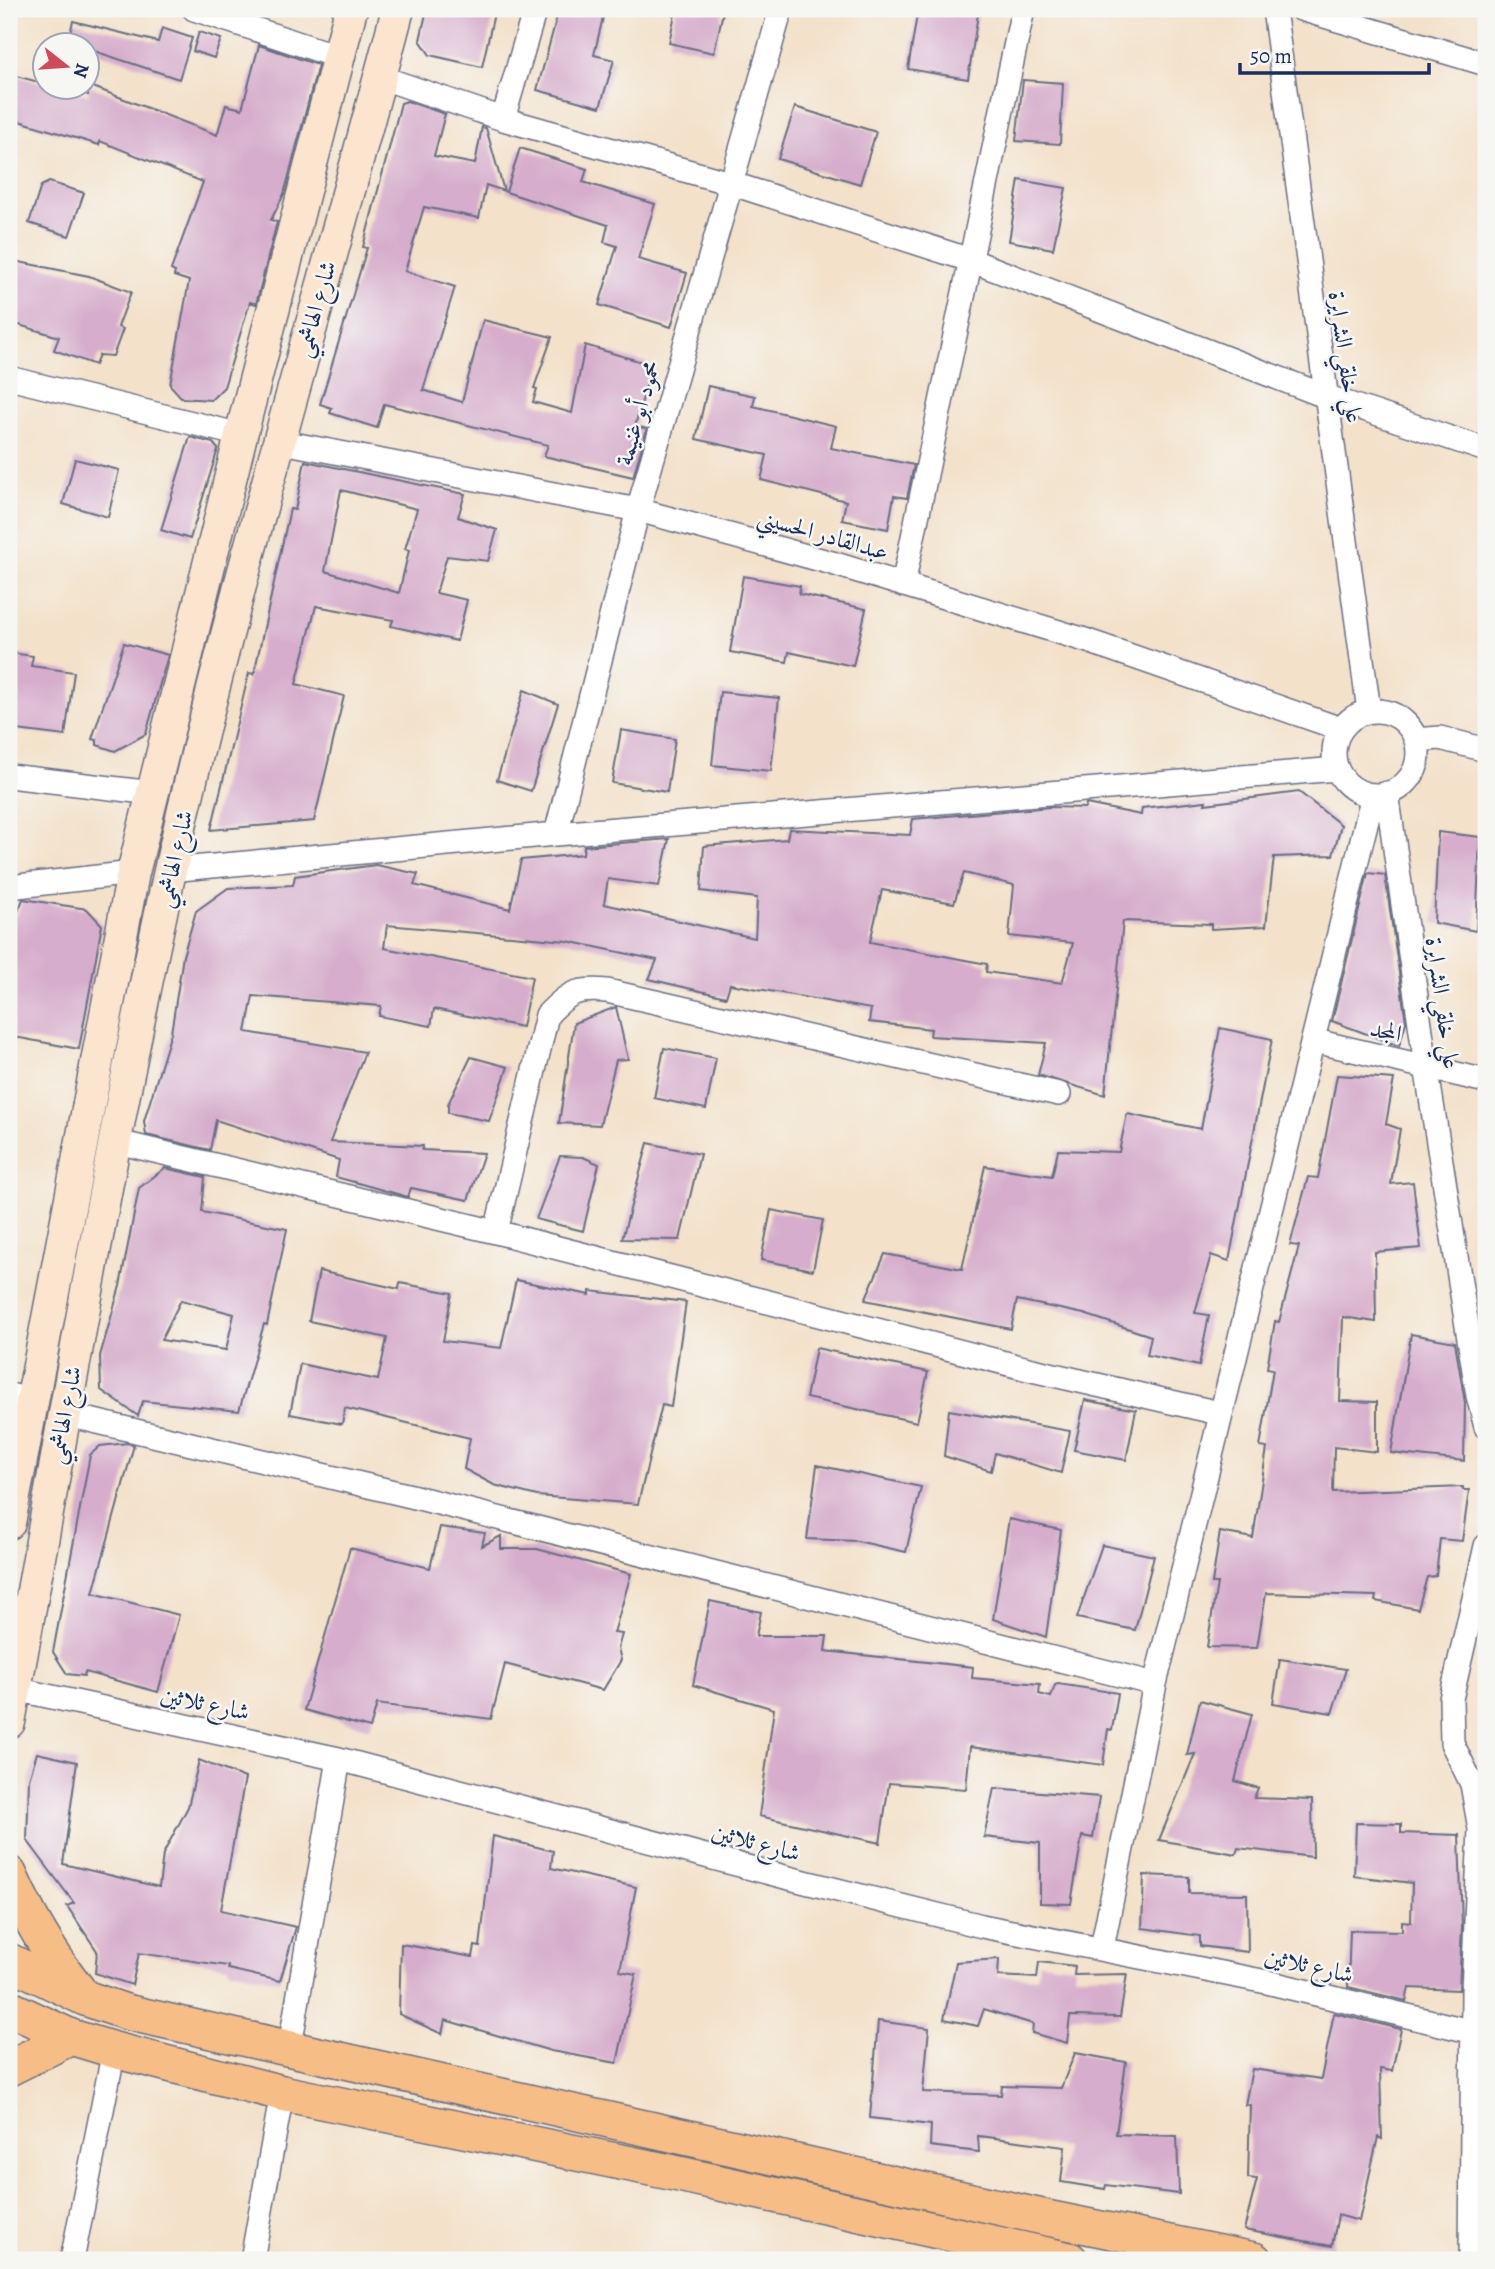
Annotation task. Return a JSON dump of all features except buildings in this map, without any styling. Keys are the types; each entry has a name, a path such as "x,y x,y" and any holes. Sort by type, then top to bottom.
{"main road":[{"name":"شارع الهاشمي","path":"9,1523 20,1397 133,873 241,435 351,9"},
{"name":"شارع الهاشمي","path":"9,1722 64,1414 170,870 277,441 398,9"},
{"path":"133,873 170,870"},
{"path":"9,1874 28,1917 51,1955 85,1998"},
{"path":"9,1961 85,1998 126,2012 290,2046 1047,2218 1254,2260"},
{"path":"9,2008 71,2037 282,2093 665,2171 818,2207 1055,2257 1047,2218"},
{"path":"9,2068 71,2037"}],"street":[{"path":"194,9 339,57"},
{"path":"503,119 535,9"},
{"name":"محمود أبو غنيمة","path":"556,834 638,510 781,9"},
{"path":"903,584 1023,9"},
{"name":"علي خلقي الشرايرة","path":"1274,9 1369,711"},
{"path":"1301,9 1486,64"},
{"path":"380,77 503,119 730,183 970,260 1325,396 1486,450"},
{"path":"9,378 241,435"},
{"name":"عبدالقادر الحسيني","path":"277,441 638,510 903,584 1085,640 1341,729"},
{"path":"1369,711 1392,714 1403,720 1416,740 1415,767 1399,788 1380,794 1352,787 1337,769 1334,753 1341,729 1358,715 1369,711"},
{"path":"1416,740 1440,738 1486,750"},
{"path":"170,870 556,834 1337,769"},
{"path":"9,776 153,793"},
{"path":"1101,1948 1155,1684 1219,1413 1380,794"},
{"name":"علي خلقي الشرايرة","path":"1380,794 1478,1396 1486,1427"},
{"path":"9,887 133,873"},
{"path":"496,1232 547,1015 562,999 582,988 607,990 1059,1094"},
{"name":"المجد","path":"1315,1041 1486,1081"},
{"path":"117,1142 496,1232 1032,1370 1219,1413"},
{"path":"64,1414 411,1496 1155,1684"},
{"path":"1471,2260 1479,2034 1480,1829 1476,1769 1452,1743 1451,1699 1486,1546"},
{"name":"شارع ثلاثين","path":"15,1689 339,1759 982,1926 1267,1982 1479,2034"},
{"path":"290,2046 339,1759"},
{"path":"72,2260 114,2050"},
{"path":"252,2260 282,2093"}]}
